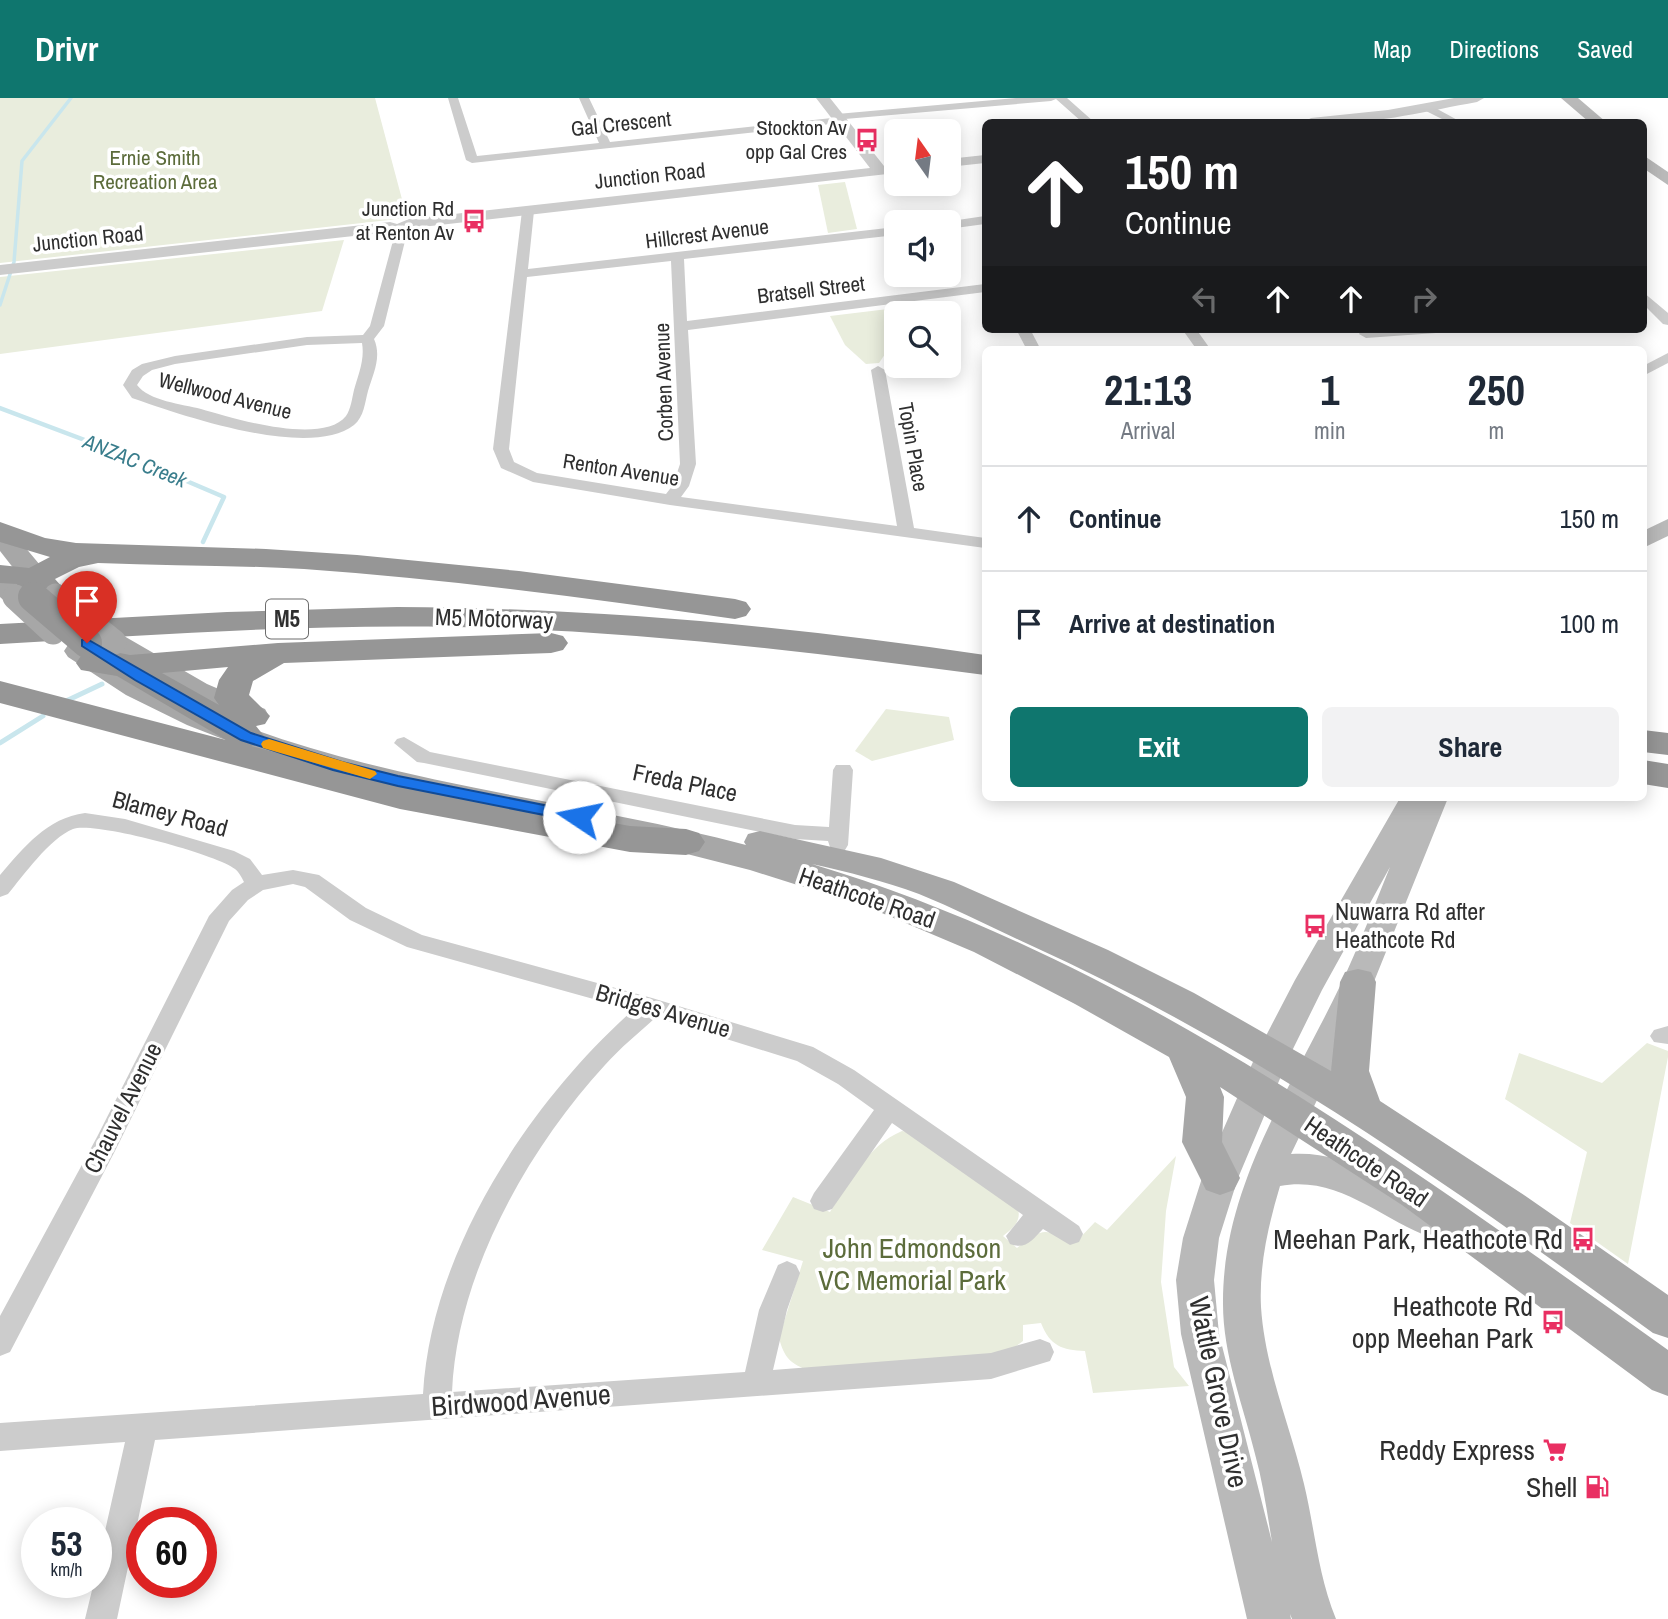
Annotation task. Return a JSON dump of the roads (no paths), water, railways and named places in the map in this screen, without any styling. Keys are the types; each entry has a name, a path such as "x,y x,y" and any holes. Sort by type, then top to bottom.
{"highway":[{"path":"0,532 47,549 392,566 585,588 893,631"},
{"path":"114,554 69,561 24,589 106,654 250,726"},
{"name":"M5 Motorway","path":"24,589 288,600 562,602 689,610 893,631 982,644"},
{"name":"M5 Motorway","path":"0,634 311,617 453,617 704,630 982,665"},
{"path":"106,654 278,653 562,643 709,643 869,657 982,674"},
{"path":"250,726 231,698 236,677 250,666 278,653"},
{"path":"0,692 400,797 630,839 686,842"},
{"path":"1647,741 1668,744"},
{"path":"1647,773 1668,776"}],"main road":[{"path":"1569,98 1594,119"},
{"path":"1647,163 1668,180"},
{"path":"1647,539 1668,526"},
{"path":"0,532 24,589"},
{"name":"Heathcote Road","path":"250,726 339,766 398,781 601,821 846,887 929,917 1022,958 1258,1090 1380,1169 1560,1295 1668,1376"},
{"name":"Heathcote Road","path":"250,726 450,778 838,846 1064,943 1230,1029 1365,1112 1562,1243 1668,1319"},
{"name":"Wattle Grove Drive","path":"1269,1619 1200,1334 1195,1280 1201,1238 1220,1178 1273,1055 1306,989 1412,801"},
{"name":"Wattle Grove Drive","path":"1314,1619 1299,1576 1281,1474 1252,1369 1242,1305 1244,1254 1268,1174 1291,1112 1358,982 1433,801"},
{"path":"1358,982 1350,1071 1365,1112"},
{"path":"1183,1046 1205,1097 1202,1142 1220,1178"},
{"path":"1268,1174 1309,1169 1339,1176 1398,1202 1560,1295"}],"street":[{"name":"Gal Crescent","path":"453,98 471,160 971,102 1051,98"},
{"path":"584,98 607,145"},
{"path":"823,98 879,169"},
{"path":"1060,98 1084,119"},
{"path":"1334,119 1477,98"},
{"path":"1426,107 1449,119"},
{"path":"961,162 982,159"},
{"name":"Junction Road","path":"0,270 399,227 884,169"},
{"name":"Renton Avenue","path":"527,211 523,274 501,449 503,458 518,472 533,477 670,500 982,543"},
{"path":"961,223 981,221"},
{"name":"Wellwood Avenue","path":"367,339 377,326 400,237 399,227"},
{"name":"Hillcrest Avenue","path":"523,274 884,232"},
{"name":"Corben Avenue","path":"670,500 681,486 688,464 683,326 677,258"},
{"name":"Bratsell Street","path":"683,326 982,288"},
{"path":"1647,300 1668,321"},
{"name":"Wellwood Avenue","path":"367,339 372,351 356,411 348,422 323,433 299,436 277,432 155,401 137,395 130,385 137,373 174,359 307,341 367,339"},
{"path":"1647,370 1668,357"},
{"name":"Topin Place","path":"878,370 906,532"},
{"name":"Freda Place","path":"404,743 424,757 795,832 838,846"},
{"path":"838,846 843,770"},
{"name":"Blamey Road","path":"0,889 26,859 69,822 98,821 227,856 243,864 257,884"},
{"name":"Bridges Avenue","path":"257,884 293,877 311,880 358,914 415,941 652,1007 806,1054 846,1077 1070,1234"},
{"name":"Chauvel Avenue","path":"0,1343 106,1144 220,916 240,895 257,884"},
{"path":"437,1406 441,1355 453,1310 486,1223 504,1188 533,1138 562,1098 598,1057 652,1007"},
{"path":"823,1201 890,1107"},
{"path":"1019,1236 1041,1214"},
{"path":"756,1384 773,1310 787,1273"},
{"name":"Birdwood Avenue","path":"0,1437 991,1366 1041,1352"},
{"path":"101,1619 143,1427"}],"waterway":[{"name":"ANZAC Creek","path":"0,305 14,262 22,161 71,98"},
{"name":"ANZAC Creek","path":"0,408 135,459 224,497 203,542"},
{"name":"ANZAC Creek","path":"66,701 102,684"},
{"name":"ANZAC Creek","path":"0,743 43,716"}],"place":[{"name":"Stockton Av opp Gal Cres","path":"867,140"},
{"name":"Junction Rd at Renton Av","path":"474,221"},
{"name":"Nuwarra Rd after Heathcote Rd","path":"1315,926"},
{"name":"Meehan Park, Heathcote Rd","path":"1583,1239"},
{"name":"Heathcote Rd opp Meehan Park","path":"1553,1322"},
{"name":"Reddy Express","path":"1555,1450"},
{"name":"Shell","path":"1597,1487"}],"park label":[{"name":"Ernie Smith Recreation Area","path":"155,170"},
{"name":"John Edmondson VC Memorial Park","path":"912,1264"}]}
